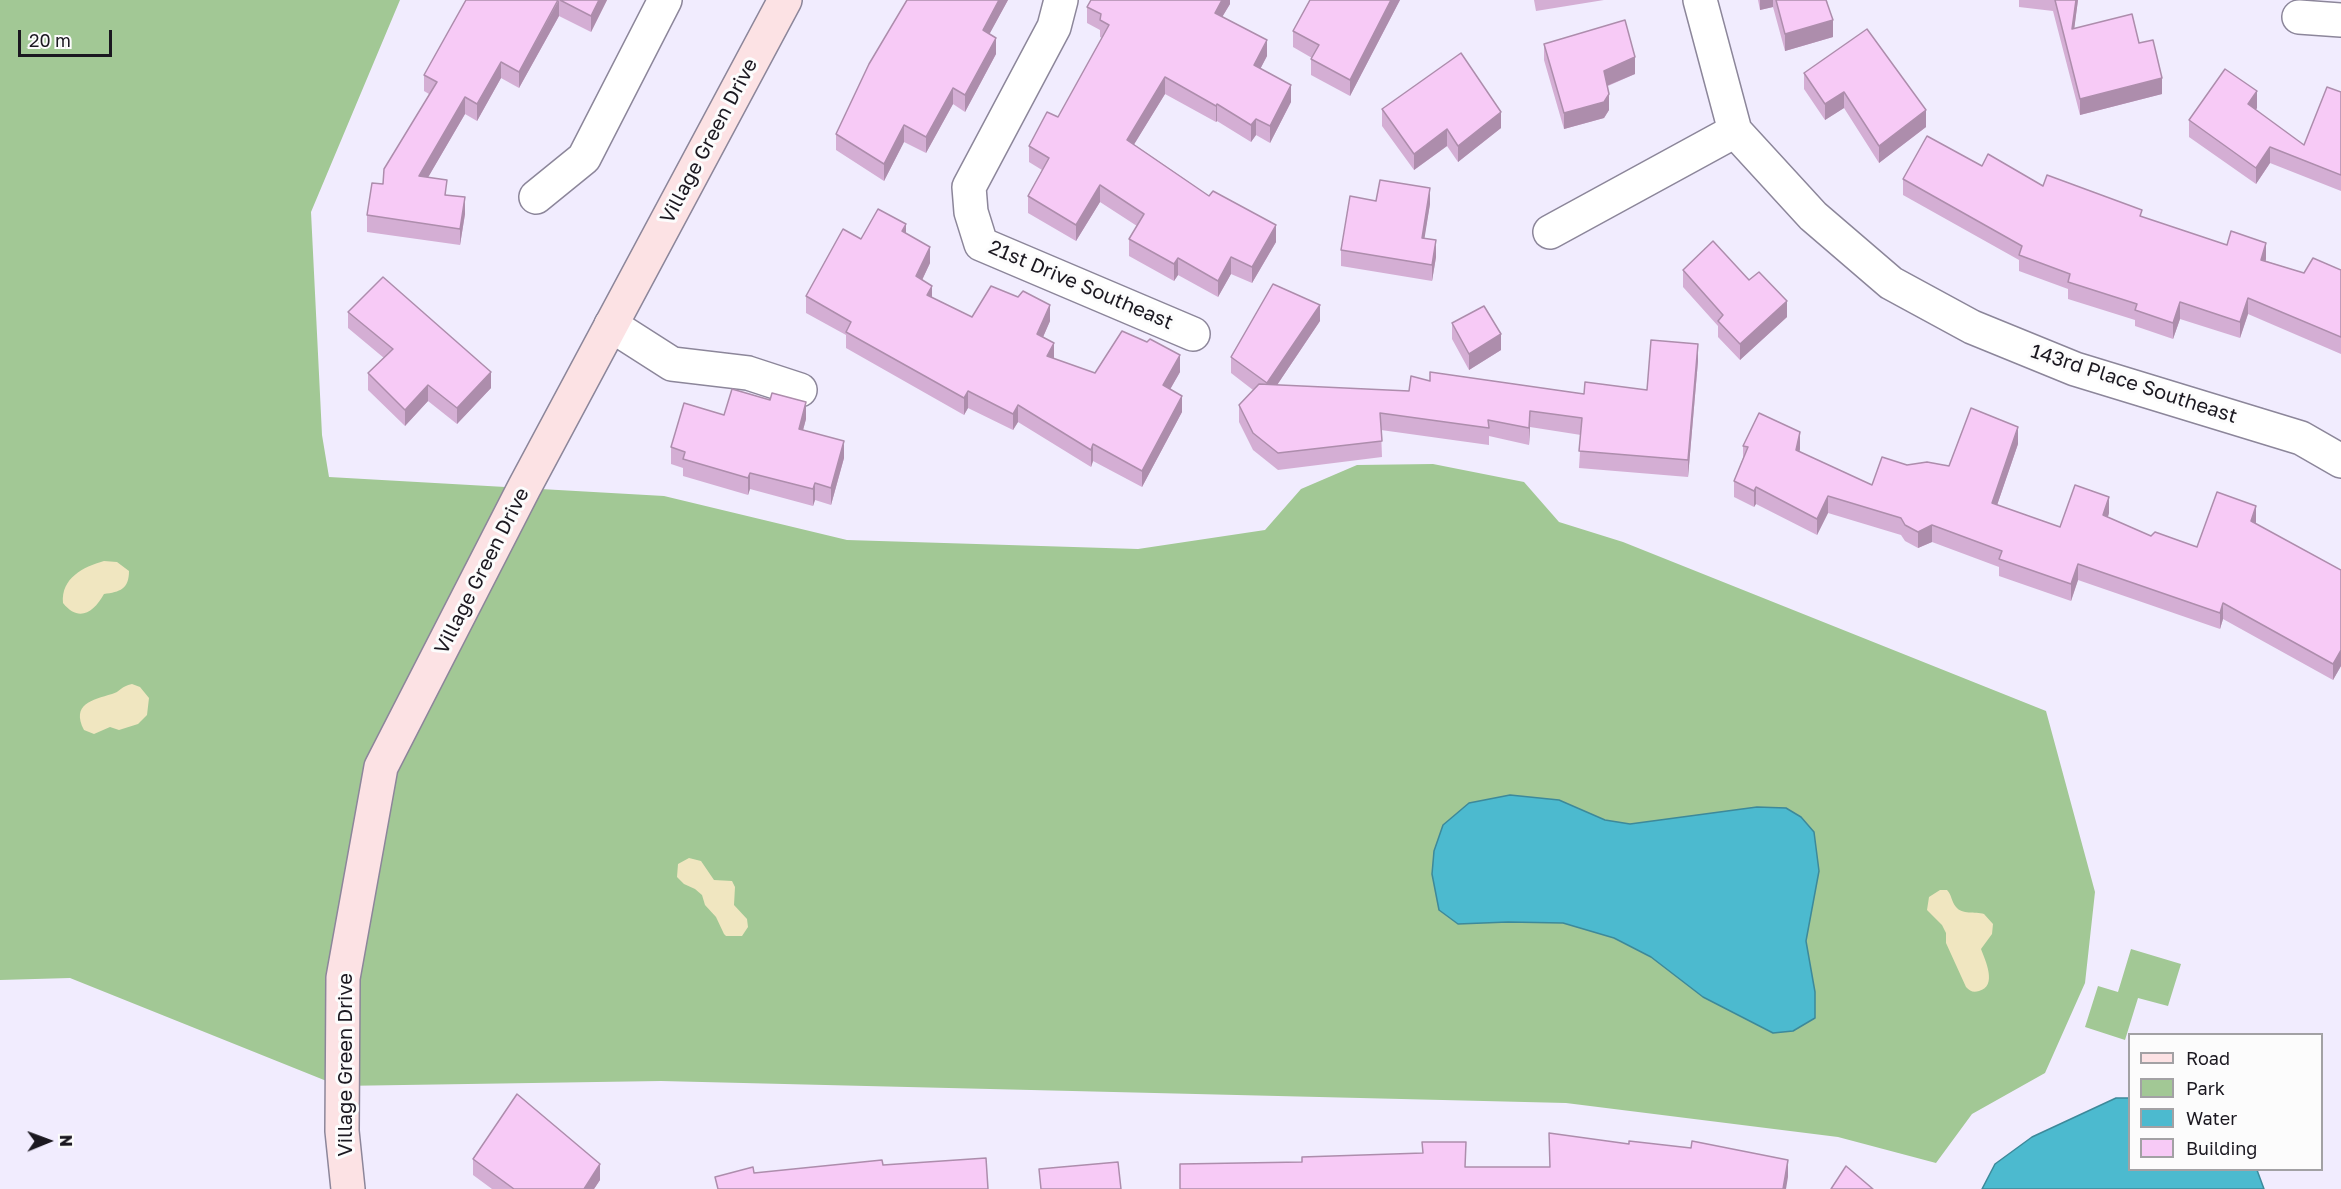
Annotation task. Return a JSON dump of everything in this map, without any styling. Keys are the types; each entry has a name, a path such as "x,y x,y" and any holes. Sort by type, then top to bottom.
{"street":[{"path":"536,197 584,158 665,0"},
{"name":"Village Green Drive","path":"348,1189 342,1131 343,978 381,767 518,499 785,0"},
{"name":"21st Drive Southeast","path":"1061,0 1054,27 969,187 971,212 981,244 1193,334"},
{"name":"143rd Place Southeast","path":"1700,0 1735,131 1813,216 1891,283 1972,327 2075,369 2301,438 2341,460"},
{"path":"2299,17 2341,20"},
{"path":"1550,232 1735,131"},
{"path":"611,325 672,364 748,373 800,390"}],"green space":[{"path":"0,0 400,0 311,212 322,435 329,477 664,496 847,540 1138,549 1265,530 1301,489 1357,465 1433,464 1524,482 1559,522 1623,542 2046,711 2095,892 2085,983 2045,1073 1972,1114 1936,1163 1838,1137 1566,1103 661,1081 339,1086 70,978 0,980"},
{"path":"2131,949 2181,964 2168,1006 2138,998 2125,1040 2085,1027 2098,986 2118,992"}],"sand":[{"path":"104,561 117,562 129,571 125,586 119,591 104,594 96,606 86,613 75,613 63,603 66,587 81,570"},
{"path":"132,684 140,687 149,698 147,715 138,724 119,730 110,727 94,734 84,730 80,714 86,704"},
{"path":"689,858 701,861 714,880 732,881 735,887 734,905 747,919 748,927 742,936 726,936 716,917 705,905 702,895 677,877 678,864"},
{"path":"1940,890 1947,890 1954,905 1959,909 1984,914 1993,924 1992,934 1981,949 1989,972 1988,984 1979,991 1975,992 1966,987 1946,943 1946,933 1942,925 1927,910 1929,897"}],"water":[{"path":"1510,795 1559,800 1605,820 1630,824 1757,807 1786,808 1801,817 1814,832 1819,871 1806,941 1815,992 1815,1018 1793,1031 1773,1033 1703,997 1651,957 1614,938 1563,923 1458,924 1439,910 1432,874 1434,851 1443,825 1469,803"},
{"path":"2116,1098 2128,1098 2128,1171 2257,1171 2264,1189 1982,1189 1995,1164 2032,1137"}],"building":[{"path":"466,0 558,0 519,72 501,62 477,104 465,97 419,176 447,180 445,195 465,197 460,229 367,215 372,183 383,184 384,169 437,82 424,75"},
{"path":"560,0 599,0 591,16"},
{"path":"907,0 999,0 983,30 996,38 965,95 953,88 926,137 904,125 884,164 836,134 869,64"},
{"path":"1091,0 1222,0 1215,13 1267,40 1254,65 1291,85 1270,126 1256,119 1251,125 1165,77 1127,140 1209,196 1213,191 1276,225 1252,267 1231,257 1218,281 1178,258 1174,264 1129,239 1144,214 1100,185 1076,225 1028,196 1049,158 1029,146 1047,112 1058,117 1109,25 1100,20 1101,14 1087,7"},
{"path":"1310,0 1391,0 1350,80 1311,59 1319,45 1293,31"},
{"path":"1776,0 1826,0 1833,20 1785,34"},
{"path":"2055,0 2076,0 2072,29 2132,14 2139,43 2153,40 2162,78 2080,99"},
{"path":"1625,20 1635,57 1604,71 1609,94 1604,102 1564,113 1544,44"},
{"path":"1867,29 1926,110 1879,146 1844,92 1825,104 1804,73"},
{"path":"1461,53 1501,112 1458,146 1447,129 1414,154 1382,109"},
{"path":"2225,69 2257,91 2248,104 2304,145 2327,87 2341,92 2341,175 2270,147 2256,168 2189,120"},
{"path":"1927,136 1982,166 1988,154 2043,186 2047,175 2142,210 2140,216 2227,245 2231,231 2266,243 2261,260 2304,273 2313,258 2341,270 2341,337 2248,298 2240,322 2180,302 2173,323 2135,310 2137,304 2068,282 2070,274 2019,255 2022,246 1903,179"},
{"path":"1380,180 1430,188 1422,238 1436,240 1432,265 1341,250 1350,196 1376,201"},
{"path":"878,209 906,224 902,231 930,247 916,276 932,286 927,295 972,317 991,286 1018,297 1023,291 1050,305 1037,334 1054,343 1047,356 1095,373 1122,331 1147,342 1150,339 1180,355 1163,385 1182,396 1142,471 1093,444 1091,450 1018,405 1013,414 968,391 964,398 846,332 851,322 806,296 843,229 861,239"},
{"path":"1713,241 1749,280 1759,272 1787,301 1740,344 1718,321 1723,315 1683,270"},
{"path":"383,277 491,372 457,408 428,385 405,410 368,373 393,349 348,312"},
{"path":"1273,284 1320,305 1267,383 1231,357"},
{"path":"1484,306 1501,334 1469,354 1452,323"},
{"path":"1651,340 1698,344 1688,460 1579,451 1582,418 1530,411 1529,428 1488,420 1489,428 1380,413 1382,441 1278,453 1253,433 1239,405 1259,384 1409,391 1411,376 1430,381 1430,372 1584,394 1585,382 1647,390"},
{"path":"732,389 770,400 772,393 806,402 799,429 844,441 831,488 815,483 813,489 750,473 748,478 683,459 685,452 671,447 684,403 724,415"},
{"path":"1971,408 2018,427 1992,503 2060,527 2075,485 2109,497 2103,515 2151,536 2155,532 2197,547 2217,492 2256,506 2251,521 2341,570 2341,650 2333,664 2223,603 2220,613 2078,564 2071,584 1999,559 2002,551 1932,525 1918,532 1905,525 1901,518 1828,496 1817,519 1756,487 1754,491 1734,481 1748,447 1743,446 1759,413 1800,432 1796,450 1872,485 1882,457 1907,465 1927,462 1949,466"},
{"path":"517,1094 600,1164 584,1189 514,1189 473,1159"},
{"path":"1549,1133 1629,1144 1629,1141 1691,1148 1692,1141 1788,1160 1783,1189 1180,1189 1180,1164 1302,1162 1302,1157 1423,1153 1422,1142 1466,1142 1465,1167 1550,1167"},
{"path":"986,1158 988,1189 718,1189 715,1177 753,1167 754,1173 882,1160 883,1165"},
{"path":"1118,1162 1121,1189 1041,1189 1039,1169"},
{"path":"1846,1166 1873,1189 1831,1189"}]}
